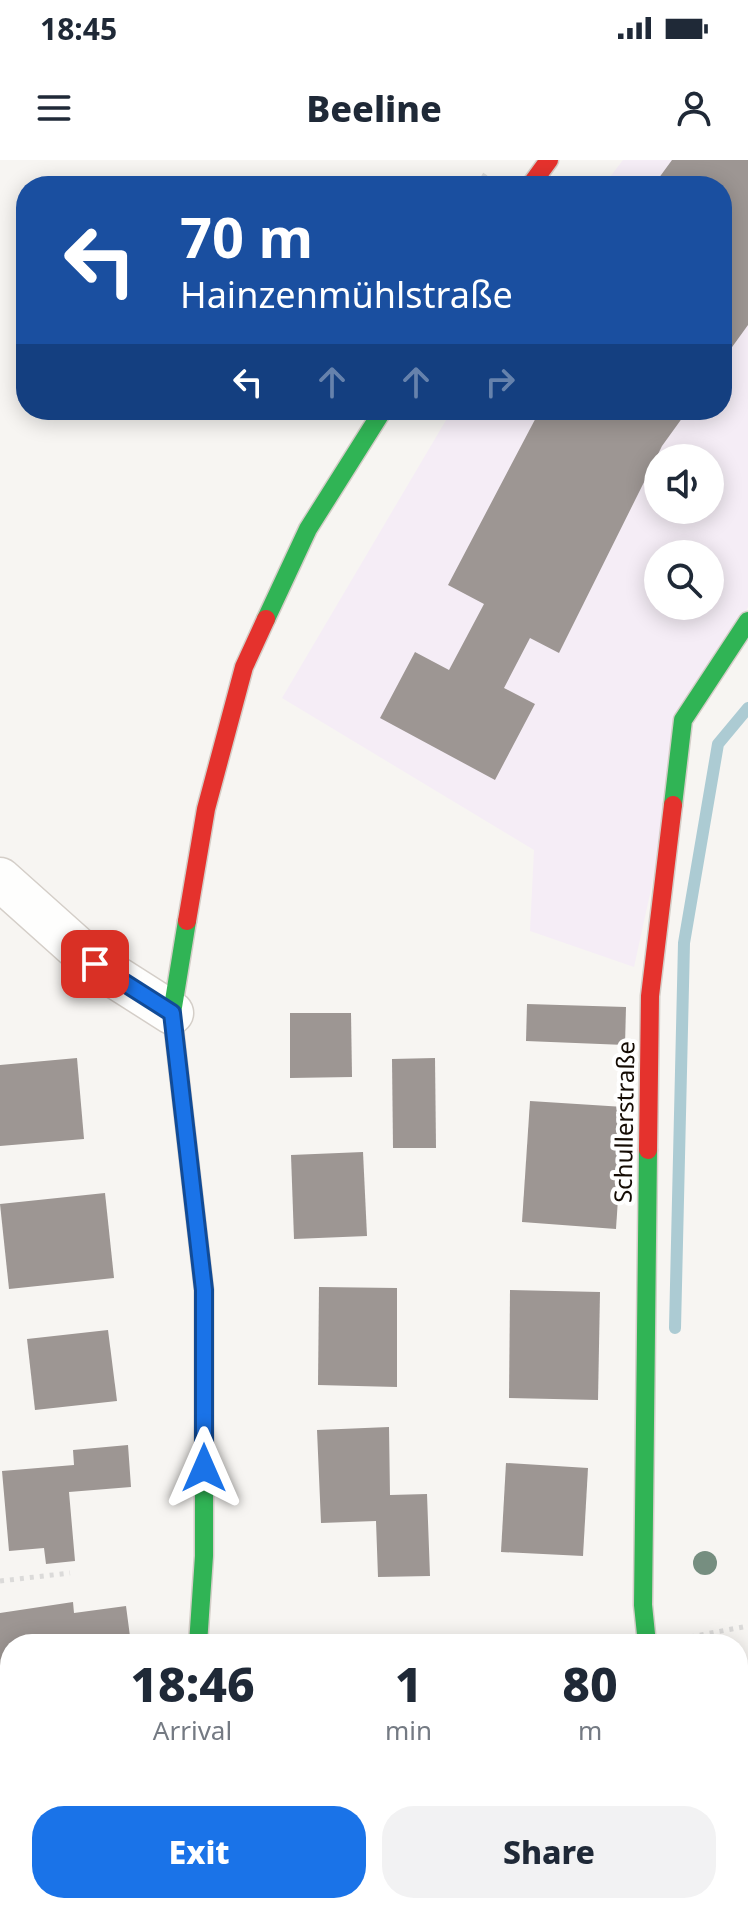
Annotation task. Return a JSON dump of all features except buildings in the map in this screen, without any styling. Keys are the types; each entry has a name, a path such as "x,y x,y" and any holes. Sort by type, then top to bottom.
{"main road":[{"path":"199,1634 204,1556 204,1290 172,1013 206,809 244,667 308,529 377,420"},
{"name":"Schullerstraße","path":"646,1634 643,1605 650,996 683,720 748,621"}],"street":[{"path":"0,879 95,964 172,1013"}],"path":[{"path":"0,1581 70,1573"},
{"path":"707,1634 748,1626"}],"shaded area":[{"path":"623,160 748,160 748,607 690,711 634,967 530,931 534,850 282,698 446,420 732,420 732,176 611,176"}],"waterway":[{"path":"675,1328 684,943 718,744 748,708"}],"traffic: fast":[{"path":"266,619 308,529 377,420"},
{"path":"673,805 683,720 748,621"},
{"path":"187,921 172,1013 204,1290 204,1556 199,1634"},
{"path":"646,1634 643,1605 648,1150"}],"traffic: jam":[{"path":"537,176 549,160"},
{"path":"187,921 206,809 244,667 266,619"},
{"path":"648,1150 650,996 673,805"}],"route":[{"path":"95,964 172,1013 204,1290 204,1468"}]}
